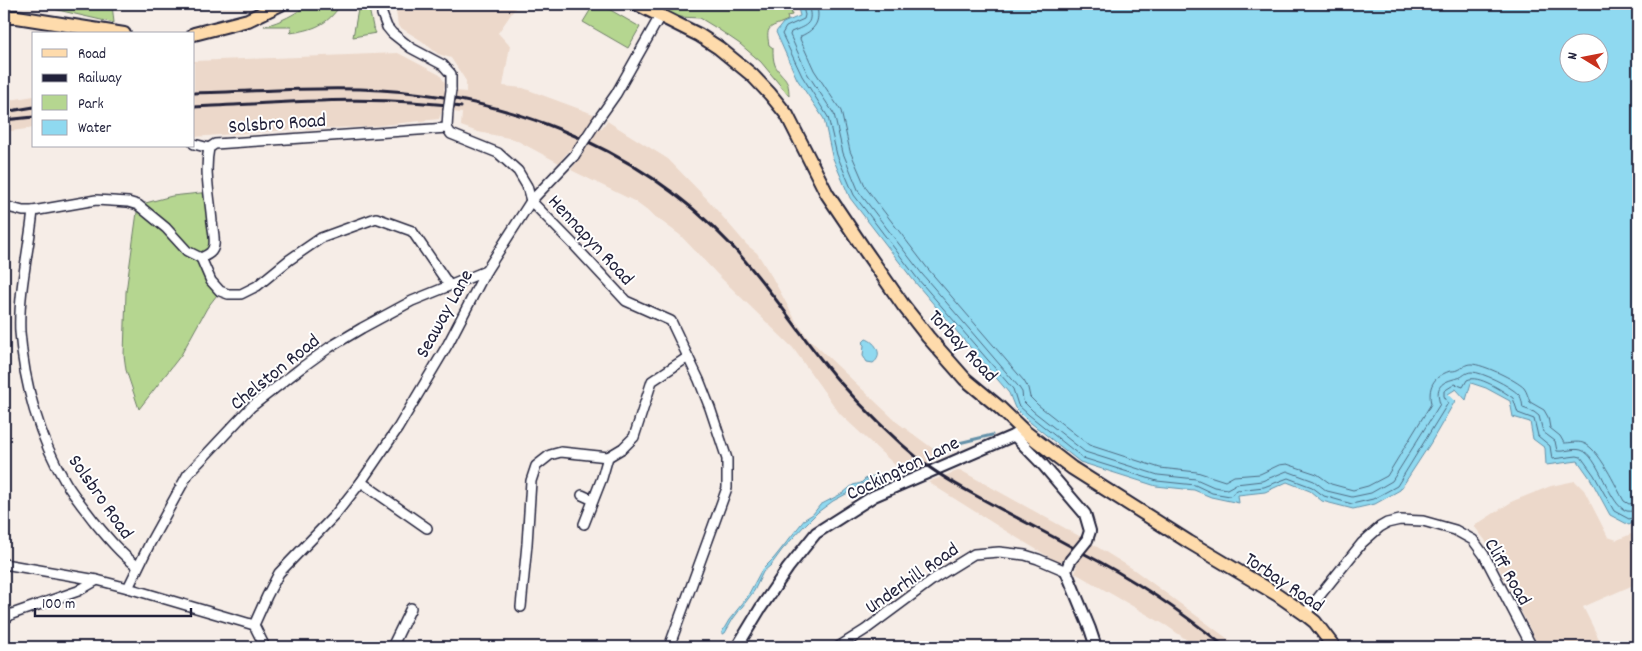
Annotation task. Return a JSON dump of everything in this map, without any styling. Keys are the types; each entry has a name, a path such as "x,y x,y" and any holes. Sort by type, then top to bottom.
{"main road":[{"path":"195,34 248,20 281,4"},
{"name":"Torbay Road","path":"637,4 700,35 752,75 770,94 794,126 827,194 903,305 965,379 1000,408 1019,433 1096,485 1278,595 1316,622 1334,647"},
{"path":"4,17 17,17 111,32"}],"street":[{"path":"382,4 382,14 387,27 411,48 443,65 451,74 447,128"},
{"name":"Seaway Lane","path":"254,625 279,573 334,516 361,482 398,428 448,344 486,272 531,201 574,156 616,94 660,16"},
{"name":"Solsbro Road","path":"201,258 209,254 214,245 206,160 209,148 214,144 447,128"},
{"name":"Hennapyn Road","path":"447,128 452,134 498,153 518,171 527,186 531,201 626,301 671,321 688,356 710,408 727,459 728,488 669,647"},
{"path":"195,144 209,148"},
{"path":"4,206 23,211 33,211 96,200 128,202 138,205 166,228 187,251 201,258 211,281 220,291 228,294 241,294 257,286 289,260 321,238 376,218 412,231 449,285"},
{"name":"Solsbro Road","path":"33,211 20,331 34,411 66,484 106,536 122,554 137,566"},
{"name":"Chelston Road","path":"128,588 137,566 188,474 251,407 330,347 412,301 486,272"},
{"path":"521,607 531,481 536,466 550,455 561,452 608,457 623,448 634,437 652,381 688,356"},
{"path":"1019,433 1085,514 1090,531 1087,540 1070,561 1066,571 1096,647"},
{"name":"Cockington Lane","path":"737,647 760,609 816,533 874,496 1019,433"},
{"path":"584,524 608,457"},
{"path":"361,482 427,528"},
{"path":"582,495 593,500"},
{"name":"Cliff Road","path":"1305,614 1362,543 1380,527 1400,520 1422,521 1455,530 1473,540 1484,555 1532,647"},
{"name":"Underhill Road","path":"838,647 865,630 935,578 974,554 985,552 1012,553 1038,559 1066,571"},
{"path":"4,564 97,580 254,625 265,647"},
{"path":"4,620 12,614 78,591 97,580"},
{"path":"392,647 411,608"}],"shaded area":[{"path":"395,4 518,4 498,33 510,46 503,86 523,88 596,115 592,122 601,129 607,121 668,159 709,201 747,245 757,253 796,321 808,338 898,423 943,456 911,473 895,465 840,414 793,348 680,235 634,201 571,170 581,155 569,150 559,163 514,139 478,132 461,126 462,113 442,111 439,119 365,127 300,129 195,137 195,61 398,53 440,75 445,83 444,90 466,92 466,81 451,58 438,54 398,26"},
{"path":"32,96 32,128 4,132 4,101"},
{"path":"960,470 1081,537 1133,569 1239,647 1197,647 1167,626 1075,573 1077,564 1068,558 1059,563 928,482"},
{"path":"1575,481 1584,490 1608,537 1617,540 1631,534 1638,534 1638,583 1583,607 1603,647 1539,647 1485,540 1474,526 1513,501 1551,486"}],"green space":[{"path":"32,4 112,4 114,23"},
{"path":"309,4 341,4 325,22 306,30 290,33 292,31 291,26 264,26 288,17"},
{"path":"359,4 368,4 376,33 353,37"},
{"path":"594,4 600,4 640,27 628,48 583,22"},
{"path":"652,4 790,4 792,15 787,16 788,20 773,26 768,33 769,45 773,48 774,63 788,84 789,96 761,62 718,29 700,18 660,16"},
{"path":"210,192 214,245 201,258 220,291 207,308 181,355 139,409 126,370 124,355 126,292 138,205 172,196"}],"water":[{"path":"797,4 1638,4 1638,520 1629,525 1610,515 1590,478 1578,461 1546,465 1545,448 1533,439 1530,422 1513,417 1510,401 1486,388 1471,383 1466,400 1456,389 1448,394 1455,401 1400,490 1375,504 1353,509 1322,501 1310,491 1287,482 1265,492 1238,495 1239,503 1211,497 1194,490 1156,486 1080,462 1015,408 1009,393 914,281 850,198 832,156 824,119 797,79 776,32 783,23 800,16"},
{"path":"866,339 876,346 878,357 873,363 867,362 863,356 864,345 862,343"},
{"path":"879,474 880,476 870,479 833,501 805,525 763,572 754,591 725,633 722,634 729,620 746,599 761,571 774,558 805,519 813,514 820,505 843,493 853,485"}],"waterway":[{"path":"934,449 992,435"}],"railway":[{"path":"195,93 360,89 412,93 463,101 512,113 561,130 607,151 651,177 692,208 730,244 745,260 837,379 877,422 921,461 940,475 1137,584 1174,608 1225,647"},
{"path":"195,107 361,100 428,103 461,107"},
{"path":"4,112 32,107"},
{"path":"4,120 32,117"}]}
